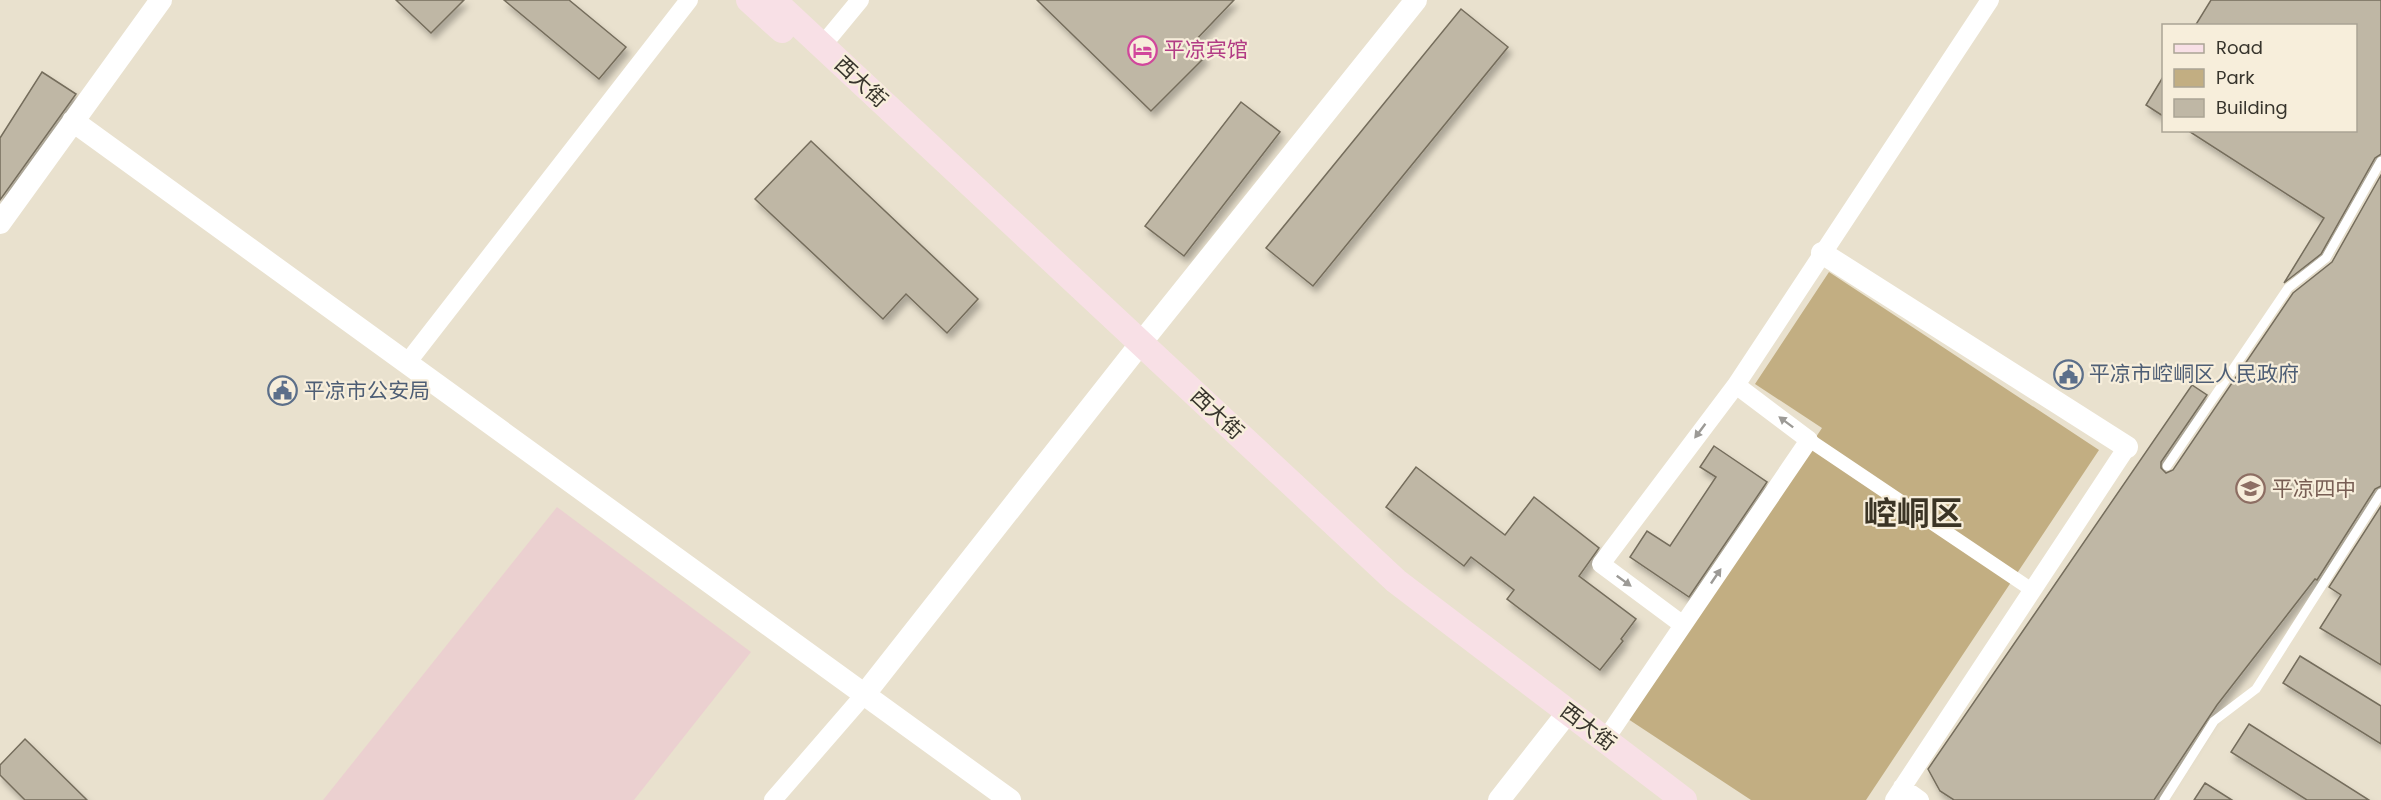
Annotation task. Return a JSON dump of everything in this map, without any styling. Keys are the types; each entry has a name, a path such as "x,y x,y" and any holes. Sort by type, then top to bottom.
{"main road":[{"name":"西大街","path":"749,0 1136,350"},
{"name":"西大街","path":"772,0 1386,594 1563,718 1657,800"},
{"name":"西大街","path":"1563,718 1605,740 1684,800"}],"street":[{"path":"0,224 161,0"},
{"path":"407,363 689,0"},
{"path":"822,46 860,0"},
{"path":"773,800 864,695 1416,0"},
{"path":"1683,625 1601,564 1736,385 1990,0"},
{"path":"73,121 1010,800"},
{"path":"1822,253 2127,447 1898,794 1920,800"},
{"path":"1736,385 1809,440 2032,590"},
{"path":"1605,740 1809,440"},
{"path":"1499,800 1563,718"}],"lane":[{"path":"2167,466 2288,288 2326,258 2381,161"},
{"path":"2164,800 2214,721 2256,689 2381,493"}],"shaded area":[{"path":"557,507 751,652 634,800 323,800"}],"green space":[{"path":"1829,272 2099,450 1866,800 1751,800 1628,719 1822,428 1755,384"}],"building":[{"path":"396,0 464,0 431,33"},
{"path":"504,0 569,0 626,47 599,79"},
{"name":"平凉宾馆","path":"1037,0 1234,0 1192,44 1205,57 1151,111"},
{"path":"2211,0 2381,0 2381,154 2375,158 2321,254 2284,283 2324,218 2190,132 2357,132 2357,24 2196,24"},
{"path":"1461,9 1508,47 1313,286 1266,248"},
{"path":"42,72 76,94 0,200 0,138"},
{"path":"2162,79 2162,115 2146,105"},
{"path":"1241,102 1280,132 1184,256 1145,226"},
{"path":"811,141 978,299 947,333 906,294 883,319 755,199"},
{"name":"平凉四中","path":"2381,175 2381,486 2375,489 2317,580 2315,579 2217,705 2154,800 1954,800 1940,791 1928,769 2192,385 2207,395 2161,462 2161,468 2166,473 2173,470 2293,293 2332,262"},
{"path":"1714,446 1767,482 1689,597 1630,557 1647,531 1670,546 1716,477 1700,467"},
{"path":"1416,467 1505,535 1534,497 1599,548 1579,576 1636,619 1621,639 1623,641 1600,670 1507,599 1514,590 1471,557 1464,566 1386,507"},
{"path":"2381,506 2381,665 2320,628 2341,595 2329,587"},
{"path":"2300,656 2381,706 2381,744 2283,683"},
{"path":"2249,724 2369,800 2307,800 2231,752"},
{"path":"25,739 87,800 25,800 0,775 0,765"},
{"path":"2205,783 2232,800 2194,800"}],"place":[{"name":"平凉宾馆","path":"1143,50"},
{"name":"平凉市崆峒区人民政府","path":"2068,374"},
{"name":"平凉市公安局","path":"283,391"},
{"name":"平凉四中","path":"2251,489"}],"district":[{"name":"崆峒区","path":"1913,513"}]}
